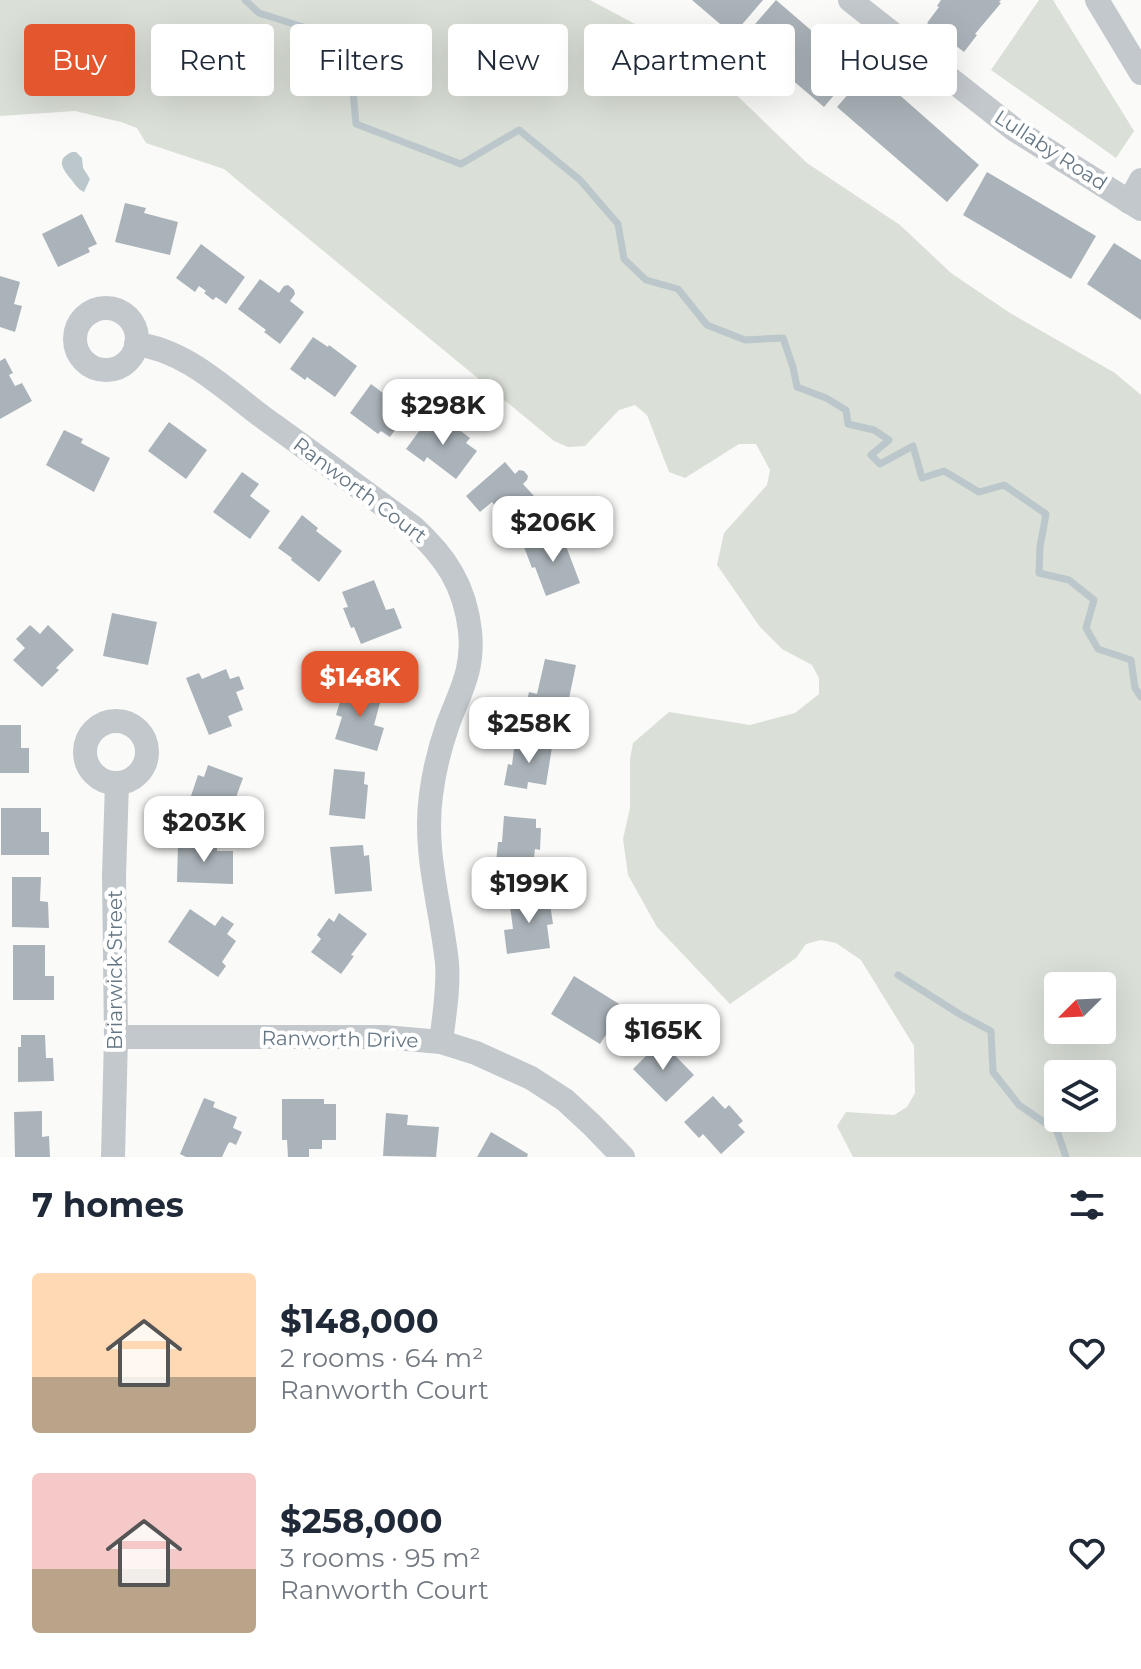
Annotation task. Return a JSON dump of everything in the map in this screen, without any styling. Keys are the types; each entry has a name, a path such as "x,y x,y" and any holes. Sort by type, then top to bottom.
{"street":[{"path":"1097,0 1141,73"},
{"name":"Lullaby Road","path":"862,4 1015,130 1137,197"},
{"name":"Ranworth Court","path":"136,344 154,346 170,353 210,378 413,527 445,560 460,591 469,624 471,659 437,758 429,813 431,872 447,967 441,1042"},
{"name":"Briarwick Street","path":"113,1157 117,783"},
{"name":"Ranworth Drive","path":"116,1037 384,1037 441,1042 488,1058 531,1078 565,1100 623,1157"}],"shaded area":[{"path":"0,0 590,0 635,24 584,24 584,96 737,96 807,163 900,225 951,273 1010,313 1115,373 1141,395 1141,1157 853,1157 837,1126 846,1112 894,1115 907,1107 915,1093 914,1046 861,960 836,943 821,940 806,944 796,958 730,1004 657,927 628,875 623,839 630,808 633,743 669,712 750,725 795,713 819,694 819,678 812,665 782,649 760,627 717,565 724,533 767,485 770,470 756,444 739,444 685,478 669,472 647,415 635,405 619,410 585,446 568,447 554,441 224,169 146,143 137,128 75,111 0,116"},
{"path":"1039,0 1053,0 1134,131 1116,158 991,70"},
{"path":"72,152 82,158 83,168 90,179 84,192 63,167 62,161"}],"building":[{"path":"692,0 763,0 742,24 720,24"},
{"path":"776,0 811,30 811,96 795,82 795,24 755,24"},
{"path":"941,0 1001,0 964,52 957,47 957,24 927,23"},
{"path":"811,96 833,96 824,107"},
{"path":"847,96 901,96 979,165 947,202 837,107"},
{"path":"987,172 1096,236 1071,279 963,215"},
{"path":"125,203 146,208 144,213 178,222 170,255 115,242"},
{"path":"82,214 97,244 88,248 90,252 58,267 42,234"},
{"path":"1114,243 1141,260 1141,320 1087,284"},
{"path":"201,244 245,277 226,304 216,297 213,300 199,286 195,292 176,278"},
{"path":"0,276 20,282 14,304 22,306 15,332 0,327"},
{"path":"260,279 279,293 288,285 295,294 290,301 304,312 280,344 238,309"},
{"path":"313,337 357,366 335,397 290,369"},
{"path":"5,358 13,373 9,375 15,386 22,383 32,401 0,419 0,361"},
{"path":"371,384 408,412 390,437 381,431 378,434 350,413"},
{"path":"431,415 451,431 454,426 470,438 466,443 477,451 456,479 427,457 424,462 406,449"},
{"path":"169,422 207,450 186,479 148,451"},
{"path":"64,430 110,458 94,492 46,465"},
{"path":"505,462 515,474 519,470 524,471 528,476 523,484 534,496 508,520 492,502 480,512 466,496"},
{"path":"242,472 259,484 250,496 270,511 250,539 213,512"},
{"path":"302,515 318,528 316,531 342,551 319,582 278,548"},
{"path":"561,533 580,583 546,596 524,547"},
{"path":"374,580 386,610 394,608 402,628 361,644 343,608 348,607 342,592"},
{"path":"112,613 157,622 148,665 103,656"},
{"path":"30,625 40,634 48,625 74,650 42,687 13,660 25,648 16,639"},
{"path":"545,659 576,665 564,722 524,714 529,692 537,694"},
{"path":"226,669 230,679 239,676 244,689 236,692 243,710 228,716 232,726 209,735 186,678 199,673 202,679"},
{"path":"350,687 382,695 374,725 384,728 377,751 335,739 342,717 336,715 342,695 347,696"},
{"path":"0,725 21,725 21,748 29,748 29,773 0,773"},
{"path":"515,741 552,747 546,785 528,782 527,789 504,785 508,764 512,765"},
{"path":"208,765 243,778 230,814 212,808 211,814 188,805 198,775 204,777"},
{"path":"334,769 365,772 364,784 368,785 365,819 329,815"},
{"path":"1,808 41,808 41,832 49,832 49,855 1,855"},
{"path":"504,816 536,819 536,828 541,828 540,850 535,849 533,866 496,863"},
{"path":"178,843 217,844 217,851 233,851 233,884 177,882"},
{"path":"363,845 364,856 369,855 372,891 335,894 330,847"},
{"path":"12,877 41,877 40,901 48,902 49,928 12,927"},
{"path":"543,894 545,905 550,904 553,924 547,925 550,948 507,954 504,930 513,929 509,898"},
{"path":"190,909 215,926 222,916 234,924 227,934 236,941 222,962 226,966 218,977 168,942"},
{"path":"339,913 367,934 341,974 311,952 321,939 317,935 329,918 334,922"},
{"path":"13,945 45,945 45,976 54,976 54,1000 13,1000"},
{"path":"574,976 624,1007 600,1044 551,1014"},
{"path":"21,1035 45,1035 46,1058 53,1058 54,1081 18,1082"},
{"path":"661,1041 694,1075 666,1102 633,1069"},
{"path":"713,1096 725,1109 729,1105 743,1121 738,1125 745,1132 721,1154 703,1134 699,1138 684,1122"},
{"path":"204,1098 215,1102 213,1107 237,1117 233,1128 242,1132 236,1145 228,1144 222,1157 186,1157 180,1154"},
{"path":"282,1099 324,1099 324,1104 336,1104 336,1140 322,1140 322,1149 309,1149 309,1157 288,1157 287,1140 282,1140"},
{"path":"42,1111 42,1137 49,1136 50,1157 15,1157 14,1112"},
{"path":"386,1113 408,1115 407,1125 439,1127 436,1157 383,1156"},
{"path":"491,1132 528,1154 527,1157 477,1157"}],"waterway":[{"path":"245,0 259,13 316,31 325,52 350,59 356,124 461,164 519,130 580,180 618,224 624,259 646,280 678,289 707,325 745,340 783,338 797,387 846,410 848,424 874,430 889,440 871,455 880,464 913,446 922,478 944,471 979,492 1004,485 1046,514 1039,573 1069,580 1094,600 1086,628 1098,649 1131,660 1135,688 1141,697"},
{"path":"898,975 991,1031 993,1072 1019,1105 1057,1131 1066,1157"}]}
